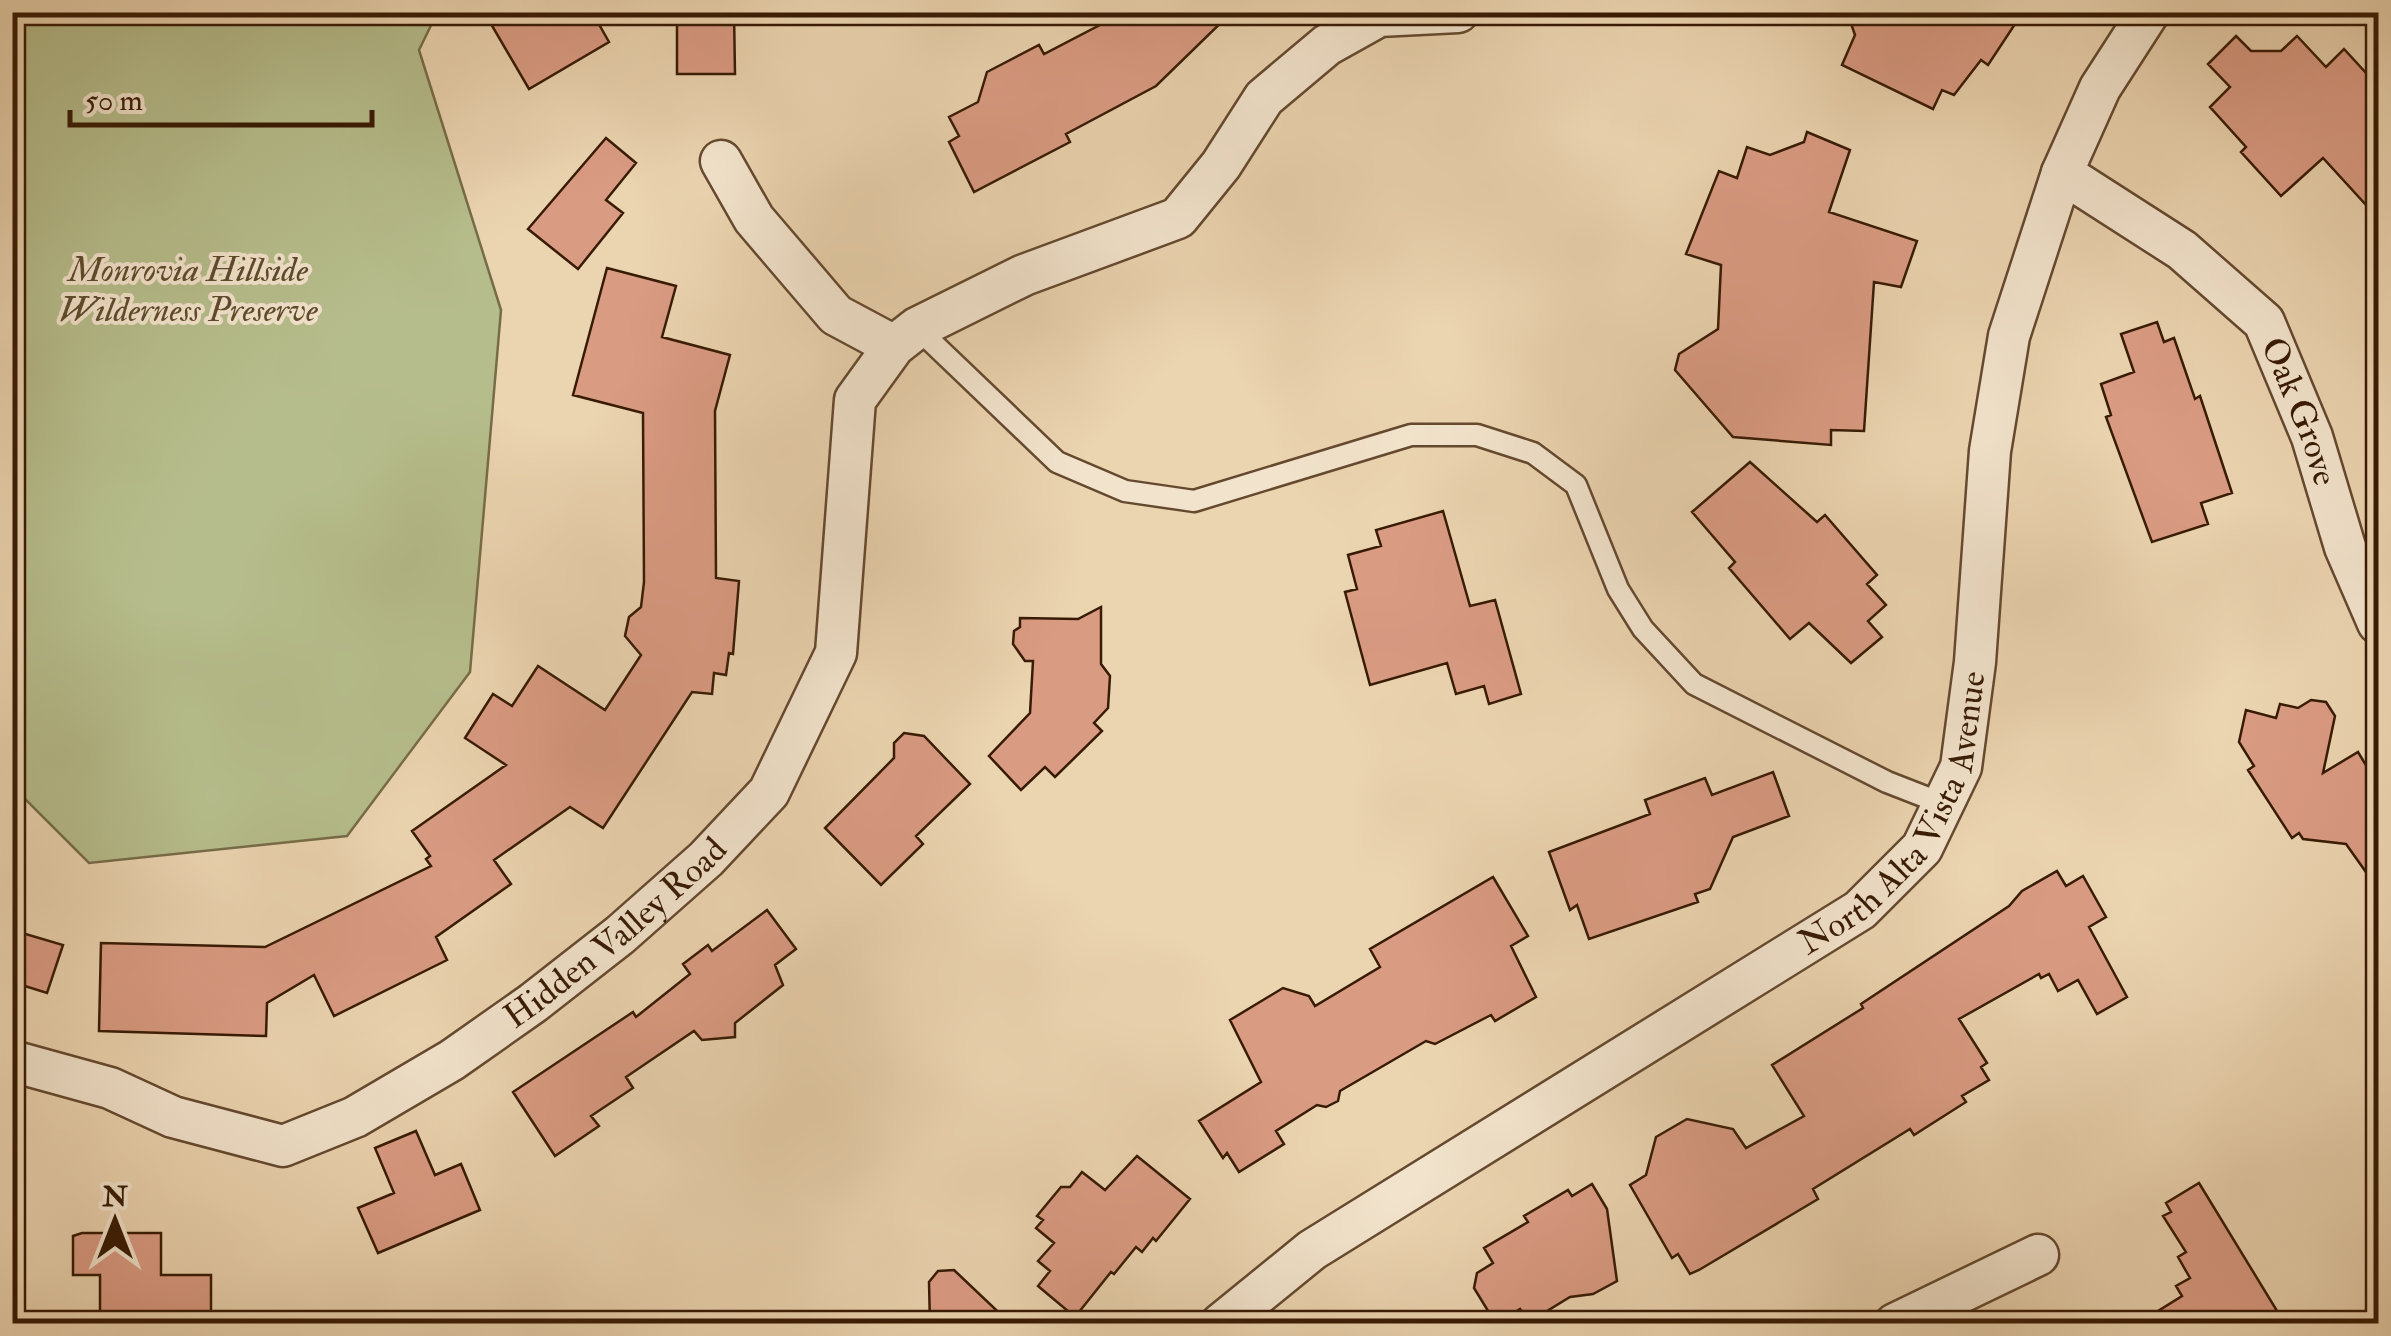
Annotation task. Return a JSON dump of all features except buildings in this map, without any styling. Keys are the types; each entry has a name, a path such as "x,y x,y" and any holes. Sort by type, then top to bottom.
{"street":[{"name":"Hidden Valley Road","path":"12,1061 110,1088 173,1117 283,1146 356,1117 452,1060 620,935 706,858 769,792 836,653 855,400 905,337 1024,275 1178,218 1221,165 1264,98 1326,45 1379,16 1458,12"},
{"name":"North Alta Vista Avenue","path":"1221,1324 1312,1250 1475,1145 1860,910 1922,848 1946,804 1960,767 1973,679 1990,451 2009,336 2062,173 2100,88 2149,12"},
{"path":"720,161 754,219 836,315 905,337"},
{"name":"Oak Grove","path":"2062,173 2182,250 2264,322 2312,437 2345,546 2378,622"},
{"path":"1895,1324 2038,1255"}],"lane":[{"path":"905,337 1057,462 1125,491 1194,502 1410,436 1477,435 1533,453 1576,485 1618,589 1643,630 1694,684 1887,782 1946,804"}],"green space":[{"name":"Monrovia Hillside Wilderness Preserve","path":"12,13 437,13 419,50 501,310 470,672 347,836 89,863 13,787"}]}
